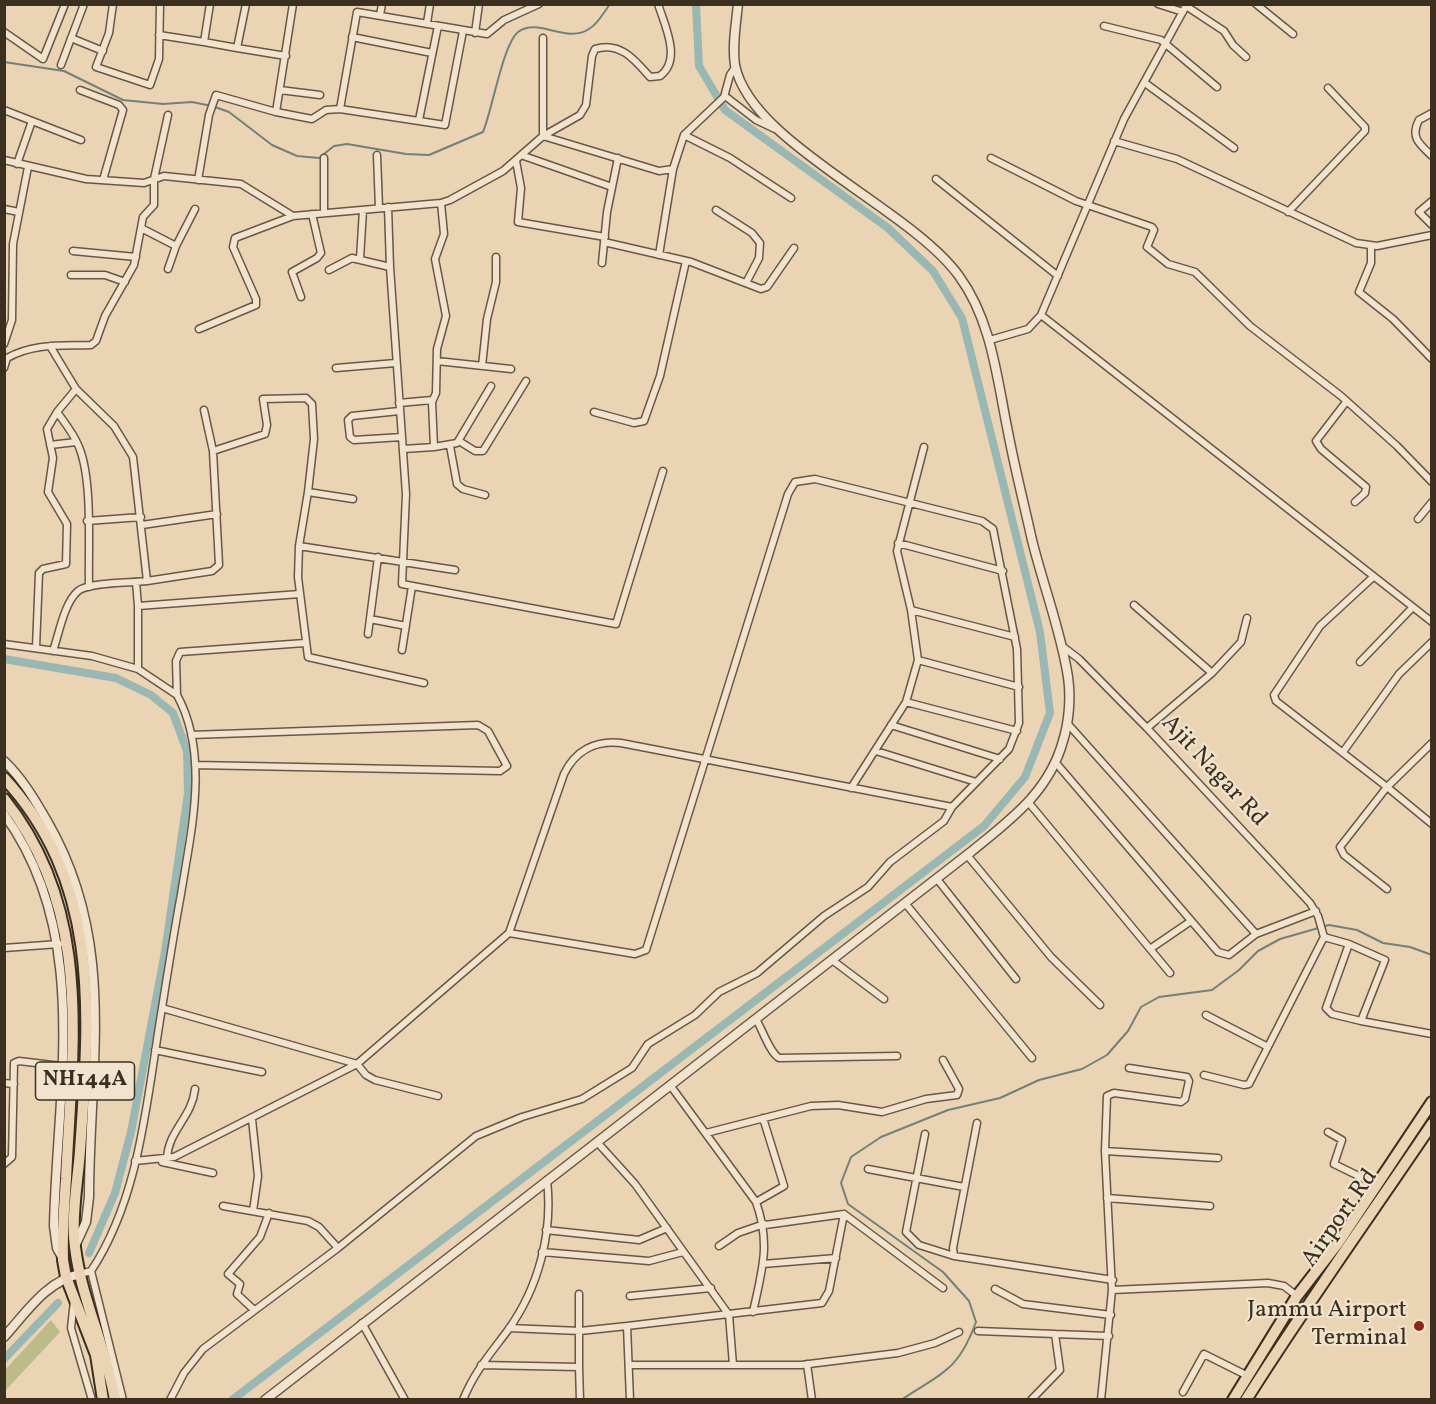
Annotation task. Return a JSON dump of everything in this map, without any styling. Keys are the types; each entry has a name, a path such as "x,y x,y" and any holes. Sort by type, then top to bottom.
{"main road":[{"name":"NH144A","path":"4,778 38,820 54,849 71,895 83,947 88,1017 75,1246 80,1274 115,1400"},
{"name":"NH144A","path":"4,799 33,842 56,893 73,996 66,1081 63,1260 66,1276 96,1355 103,1400"},
{"path":"1233,1400 1297,1296 1338,1243 1431,1102"},
{"name":"Airport Rd","path":"1246,1400 1303,1308 1363,1227 1431,1124"}],"street":[{"path":"4,32 43,59 65,4"},
{"path":"61,65 84,4"},
{"path":"113,4 98,69 150,85 159,59 160,4"},
{"path":"204,42 210,4"},
{"path":"237,48 246,4"},
{"path":"276,112 293,4"},
{"path":"380,15 382,4"},
{"path":"427,23 430,4"},
{"path":"475,33 479,4"},
{"path":"340,109 357,12 487,34 504,20 539,4"},
{"path":"199,329 256,305 256,299 233,247 232,242 235,238 293,216 441,203 503,171 543,136 570,122 583,111 595,50 613,47 623,51 653,79 666,73 672,57 658,4"},
{"path":"266,1400 547,1179 967,855 1029,803 1047,782 1056,763 1067,723 1068,676 1013,457 990,340 970,294 944,258 906,225 832,172 782,132 747,94 736,66 738,4"},
{"path":"1158,4 1185,7 1224,31 1233,45 1246,57"},
{"path":"1256,4 1293,34"},
{"path":"990,340 1028,328 1041,315 1089,206 1114,141 1185,7"},
{"path":"419,120 438,26"},
{"path":"1104,26 1165,43 1217,87"},
{"path":"198,180 216,94 276,112 312,119 326,110 340,109 419,120 443,126 448,121 463,31"},
{"path":"159,35 286,56"},
{"path":"352,37 432,53"},
{"path":"71,38 103,51"},
{"path":"543,38 543,136"},
{"path":"659,255 673,169 684,135 724,97 730,75 736,66"},
{"path":"1145,83 1234,148"},
{"path":"1288,212 1365,131 1365,127 1328,88"},
{"path":"80,90 123,110 103,180"},
{"path":"280,90 320,95"},
{"path":"724,97 756,120 782,132"},
{"path":"4,110 81,140"},
{"path":"1431,112 1419,120 1414,135 1417,142 1431,156"},
{"path":"4,368 6,356 50,346 91,345 98,335 136,256 144,215 155,202 154,179 168,114"},
{"path":"16,164 32,121"},
{"path":"684,135 748,168 791,198"},
{"path":"543,136 653,170 665,172 673,169"},
{"path":"1114,141 1177,159 1334,234 1371,246 1431,235"},
{"path":"377,155 379,208"},
{"path":"521,155 612,187"},
{"path":"324,158 324,212"},
{"path":"602,263 618,158"},
{"path":"991,159 1089,206 1152,227 1154,230 1147,248 1149,252 1168,264 1195,272 1250,326 1346,402 1397,446 1431,482"},
{"path":"4,160 75,177 103,180 144,183 165,176 245,185 293,216"},
{"path":"516,161 521,188 518,222 604,239 686,261 762,289 767,287 794,248"},
{"path":"4,344 12,320 8,271 28,167"},
{"path":"936,179 1058,276"},
{"path":"1431,201 1419,212 1431,225"},
{"path":"434,447 432,400 436,393 437,346 446,316 435,259 444,234 441,203"},
{"path":"388,207 406,494 402,584 616,624 663,471"},
{"path":"4,209 19,212"},
{"path":"168,269 176,246 195,209"},
{"path":"360,259 363,210"},
{"path":"716,210 752,233 760,243 759,258 746,283"},
{"path":"302,297 292,272 317,258 321,253 312,214"},
{"path":"141,228 176,246"},
{"path":"4,243 13,244"},
{"path":"1371,246 1371,263 1359,292 1393,320 1431,359"},
{"path":"73,251 136,256"},
{"path":"482,366 486,326 496,282 496,256"},
{"path":"329,270 345,261 360,259 390,267"},
{"path":"594,412 634,423 644,421 660,376 686,261"},
{"path":"70,275 105,275 124,282"},
{"path":"1041,315 1372,578 1431,622"},
{"path":"50,346 76,389 114,426 128,446 136,470 147,582"},
{"path":"437,361 511,369"},
{"path":"336,368 396,363"},
{"path":"459,441 475,451 483,451 526,381"},
{"path":"403,449 450,446 459,441 491,386"},
{"path":"36,648 39,573 43,569 66,564 68,558 67,524 48,492 53,458 47,429 57,412 76,389"},
{"path":"213,451 265,434 267,425 263,399 306,398 312,404 314,430 308,492 298,546 306,653 310,659 424,683"},
{"path":"399,403 432,400"},
{"path":"1346,402 1316,441 1318,446 1366,487 1365,493 1355,502"},
{"path":"52,651 73,597 78,591 89,587 147,582 216,569 220,561 213,451 204,410"},
{"path":"399,411 352,416 348,420 349,434 354,440 402,437"},
{"path":"57,412 76,442 84,467 89,587"},
{"path":"50,445 76,442"},
{"path":"450,446 457,484 463,489 485,495"},
{"path":"851,788 906,702 918,660 911,610 898,557 898,543 924,447"},
{"path":"170,1400 184,1373 203,1349 338,1248 480,1133 582,1099 632,1068 648,1044 695,1015 719,992 757,973 824,916 868,887 890,862 944,821 952,807 1009,749 1017,731 1020,712 1015,637 996,534 990,526 909,502 815,479 795,482 788,494 646,950 635,954 509,933"},
{"path":"308,492 353,499"},
{"path":"1418,519 1431,502"},
{"path":"142,525 217,514"},
{"path":"87,521 141,517"},
{"path":"898,543 1004,571"},
{"path":"298,546 455,570"},
{"path":"368,634 378,557"},
{"path":"1372,578 1320,626 1274,695 1276,701 1431,824"},
{"path":"136,582 138,669"},
{"path":"402,650 412,586"},
{"path":"138,606 300,594"},
{"path":"1134,605 1212,674"},
{"path":"1360,662 1412,608"},
{"path":"911,610 1015,637"},
{"path":"1148,728 1212,674 1240,642 1247,618"},
{"path":"370,619 406,626"},
{"path":"177,695 176,661 180,652 305,642"},
{"path":"1343,752 1399,675 1431,642"},
{"path":"4,644 92,656 138,669 177,695 184,706 191,735 195,765 194,802 162,1008 135,1161 114,1229 91,1271 123,1400"},
{"name":"Ajit Nagar Rd","path":"1059,644 1079,658 1148,728 1317,913 1323,935"},
{"path":"918,660 1019,687"},
{"path":"906,702 1017,731"},
{"path":"1067,723 1256,934"},
{"path":"191,735 478,725 488,731 507,765 500,771 195,765"},
{"path":"891,725 1000,759"},
{"path":"135,1161 167,1159 252,1119 357,1064 509,933 564,774 580,752 596,744 613,742 707,758 952,807"},
{"path":"1387,889 1344,855 1340,847 1387,787 1431,743"},
{"path":"876,751 976,782"},
{"path":"4,762 27,788 68,859 90,935 96,1007 89,1197 86,1222 75,1246"},
{"path":"1056,763 1218,952 1225,956 1256,934 1317,913"},
{"path":"1029,803 1170,973"},
{"path":"4,814 32,857 59,921"},
{"path":"967,855 1051,957 1100,1005"},
{"path":"937,879 1016,979"},
{"path":"904,903 1032,1058"},
{"path":"1150,950 1191,921"},
{"path":"1204,1075 1247,1085 1323,935 1385,960 1361,1021"},
{"path":"4,948 63,943 61,1066 66,1081"},
{"path":"1349,944 1326,1008 1332,1014 1431,1034"},
{"path":"832,960 884,999"},
{"path":"162,1008 357,1064 366,1075 375,1080 438,1096"},
{"path":"1206,1015 1268,1047"},
{"path":"756,1019 768,1038 772,1054 779,1058 897,1056"},
{"path":"154,1050 262,1072"},
{"path":"706,1133 823,1104 882,1112 926,1099 957,1095 959,1089 943,1060"},
{"path":"4,1164 12,1157 16,1061 61,1066"},
{"path":"1101,1400 1113,1280 1105,1151 1109,1095 1114,1093 1181,1102 1186,1097 1188,1077 1129,1068"},
{"path":"4,1083 14,1084"},
{"path":"670,1085 756,1202 764,1224 763,1264 753,1312"},
{"path":"167,1159 171,1140 192,1107 195,1089"},
{"path":"4,1116 14,1116"},
{"path":"756,1202 783,1188 784,1184 763,1118"},
{"path":"252,1119 258,1176 253,1211"},
{"path":"954,1256 953,1248 977,1123"},
{"path":"1328,1132 1342,1140 1334,1164 1377,1185"},
{"path":"925,1134 906,1232 919,1245 954,1256 1113,1280"},
{"path":"597,1142 635,1184 729,1315 733,1365"},
{"path":"4,1148 13,1148"},
{"path":"1105,1151 1218,1158"},
{"path":"155,1161 213,1173"},
{"path":"868,1169 964,1187"},
{"path":"463,1400 481,1365 509,1328 535,1282 549,1209 547,1179"},
{"path":"1107,1198 1210,1206"},
{"path":"223,1206 314,1224 338,1248"},
{"path":"254,1310 237,1294 240,1284 228,1274 260,1237 269,1214"},
{"path":"509,1328 580,1331 822,1303 829,1291 844,1214"},
{"path":"719,1246 738,1233 764,1224 844,1214 943,1288"},
{"path":"546,1230 639,1240 667,1228"},
{"path":"542,1252 649,1261 683,1252"},
{"path":"763,1264 836,1258"},
{"path":"4,1337 45,1292 66,1276 91,1271"},
{"path":"1112,1290 1268,1283 1284,1286 1297,1296"},
{"path":"630,1296 711,1288"},
{"path":"995,1289 1023,1304 1111,1315"},
{"path":"579,1294 580,1400"},
{"path":"74,1298 71,1328 92,1400"},
{"path":"362,1323 405,1400"},
{"path":"627,1326 630,1400"},
{"path":"978,1331 1109,1336"},
{"path":"630,1365 807,1364 898,1353 935,1343 959,1332"},
{"path":"1031,1400 1060,1370 1055,1334"},
{"path":"1183,1392 1204,1354 1248,1376"},
{"path":"807,1364 812,1400"},
{"path":"481,1365 579,1367"}],"shaded area":[{"path":"51,1320 60,1332 5,1391 5,1370"}],"waterway":[{"path":"4,62 64,71 123,100 163,104 192,102 212,106 229,112 272,145 297,156 319,158 334,146 347,144 406,154 429,155 483,132 507,50 518,32 534,27 562,33 580,33 595,24 610,4"},
{"path":"232,1400 984,826 1025,777 1050,713 1040,632 962,318 933,271 888,228 725,110 699,66 696,4"},
{"path":"4,659 116,678 151,695 173,713 187,751 188,793 165,952 131,1132 115,1193 89,1253"},
{"path":"901,1400 938,1377 955,1362 976,1322 969,1301 943,1272 848,1204 841,1183 851,1157 881,1137 948,1110 1000,1098 1039,1080 1082,1069 1107,1055 1128,1031 1141,1007 1159,997 1212,990 1239,970 1258,951 1280,939 1329,925 1357,930 1383,943 1410,947 1432,955"},
{"path":"4,1359 58,1303"}],"place":[{"name":"Jammu Airport Terminal","path":"1419,1326"}]}
